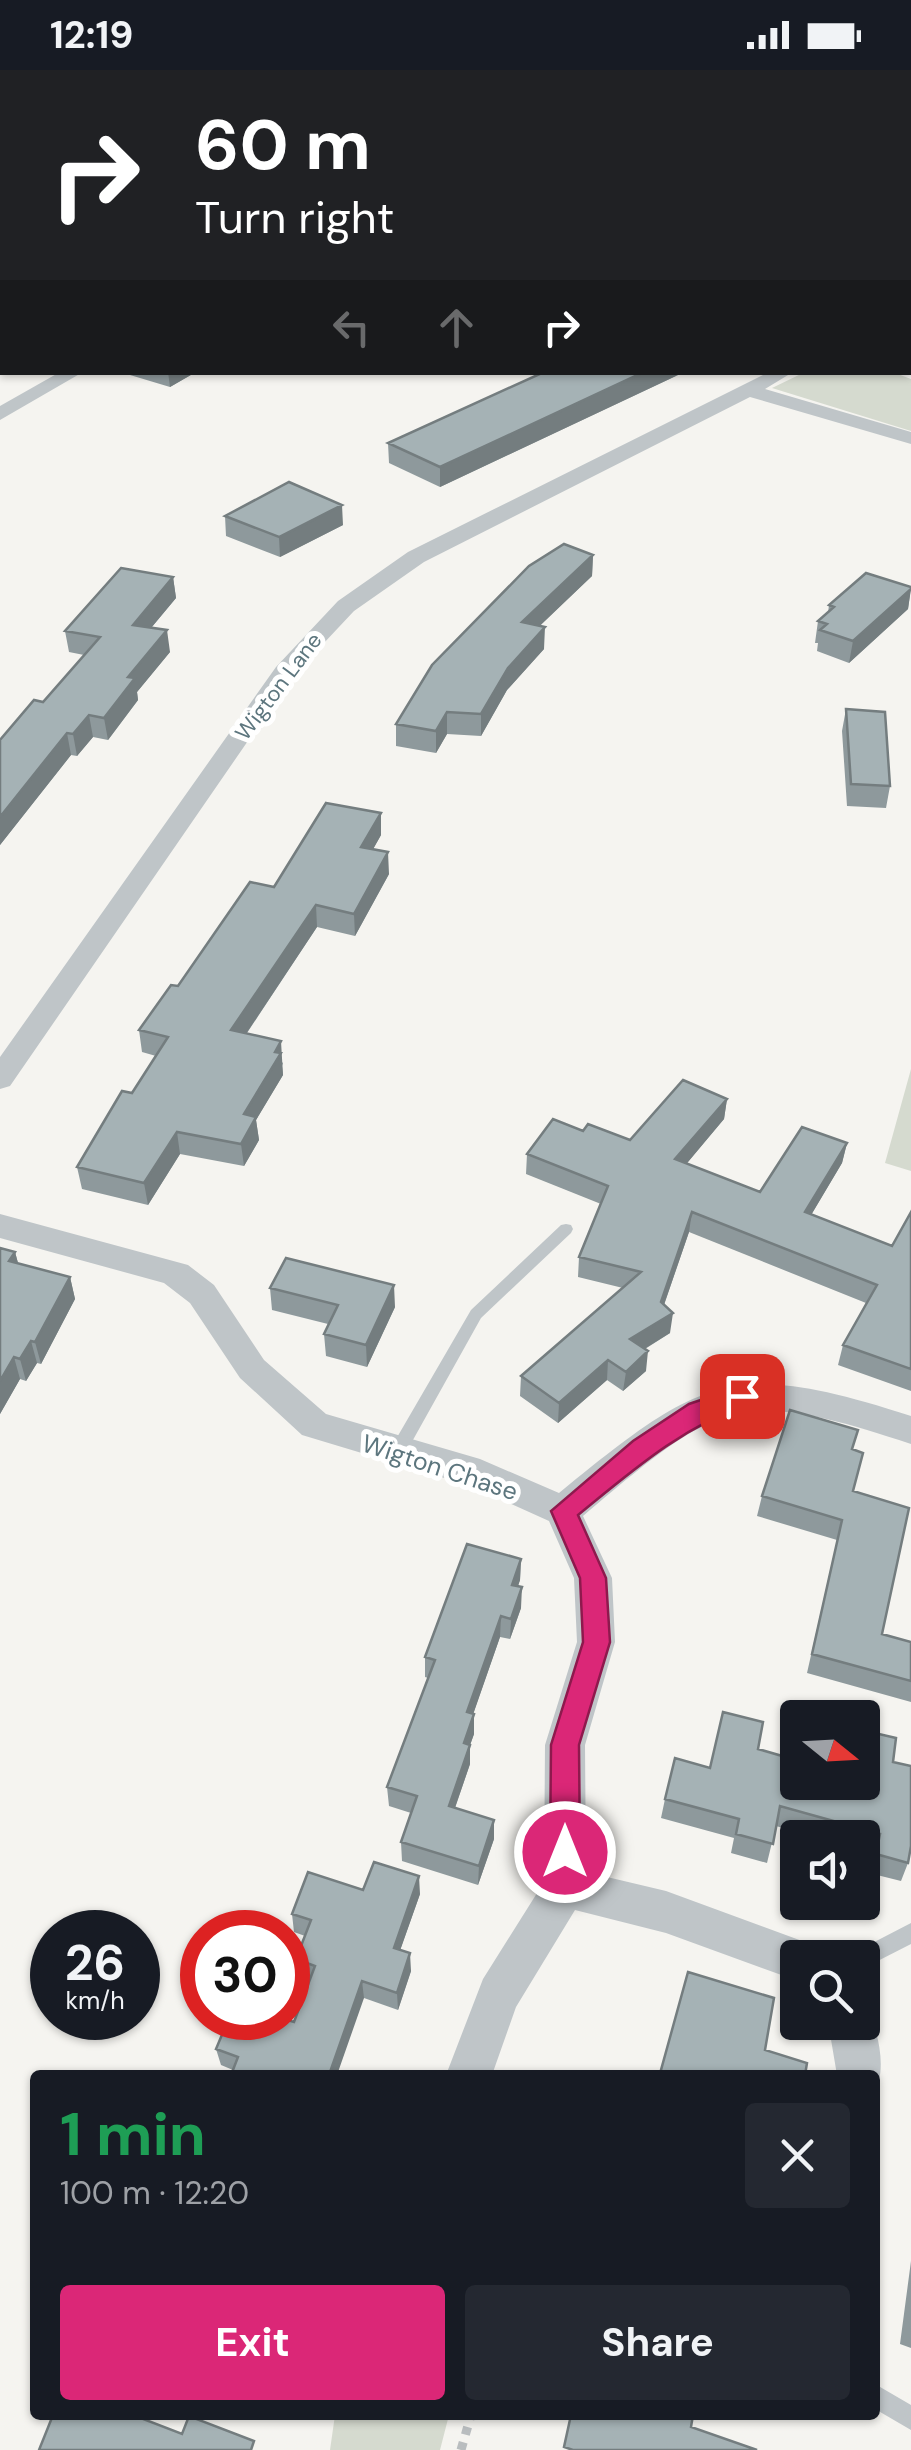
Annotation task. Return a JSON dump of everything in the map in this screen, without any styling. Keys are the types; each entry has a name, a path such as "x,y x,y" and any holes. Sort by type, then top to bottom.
{"street":[{"path":"0,414 69,375"},
{"name":"Wigton Lane","path":"0,1079 284,672 334,616 416,557 778,375"},
{"path":"748,390 911,438"},
{"name":"Wigton Chase","path":"0,1226 140,1261 176,1274 202,1294 252,1369 314,1425 480,1474 564,1511"},
{"path":"471,2070 499,1995 565,1887 565,1745 596,1642 593,1578 564,1511 642,1448 698,1411 742,1396 850,1410 911,1430"},
{"path":"565,1887 666,1912 780,1953"},
{"path":"853,2040 859,2070"}],"lane":[{"path":"398,1451 476,1314 566,1229"},
{"path":"880,1949 911,1933"},
{"path":"880,2399 911,2418"}],"path":[{"path":"461,2450 470,2420"}],"shaded area":[{"path":"799,375 900,375 911,379 911,431 772,388"},
{"path":"911,1069 911,1171 885,1163"},
{"path":"334,2420 448,2420 440,2450 330,2450"}],"building":[{"path":"537,375 638,375 440,467 388,443"},
{"path":"289,482 342,505 279,537 225,516"},
{"path":"564,544 593,555 522,622 545,627 508,668 481,714 447,712 436,731 396,724 432,665 529,566"},
{"path":"121,568 173,577 133,625 167,630 128,677 135,678 104,718 89,715 73,734 67,733 0,817 0,740 34,700 43,702 100,637 65,631"},
{"path":"866,573 911,589 853,641 820,630 827,624 818,621 834,607 829,605"},
{"path":"846,709 885,712 890,786 851,784"},
{"path":"326,803 381,813 361,847 388,852 354,914 316,905 231,1030 281,1041 275,1052 281,1053 244,1114 256,1117 241,1144 177,1132 144,1183 77,1167 122,1091 132,1093 168,1037 139,1030 171,985 178,986 250,882 274,887"},
{"path":"683,1080 727,1099 675,1159 760,1192 802,1127 847,1143 805,1212 892,1246 911,1212 911,1369 843,1345 877,1285 692,1212 661,1302 673,1313 630,1339 648,1351 626,1372 608,1360 559,1403 521,1376 641,1272 579,1257 608,1186 527,1154 553,1119 583,1131 588,1124 630,1140"},
{"path":"0,1248 15,1252 9,1261 70,1277 35,1342 31,1341 20,1359 14,1357 0,1381"},
{"path":"286,1258 394,1285 366,1345 324,1334 338,1305 270,1288"},
{"path":"790,1410 858,1430 852,1449 863,1453 853,1491 909,1508 882,1634 911,1642 911,1681 812,1654 842,1520 762,1496"},
{"path":"467,1544 521,1559 512,1585 522,1587 511,1619 501,1616 467,1712 474,1714 464,1743 470,1745 449,1806 494,1820 479,1866 401,1842 417,1796 387,1787 435,1660 425,1657"},
{"path":"723,1712 763,1722 758,1749 780,1755 780,1800 880,1800 880,1734 896,1738 893,1762 911,1766 908,1863 880,1855 880,1820 830,1820 780,1806 773,1844 736,1834 739,1819 665,1799 675,1758 710,1768"},
{"path":"374,1862 419,1876 394,1948 410,1953 397,1993 362,1981 331,2070 233,2070 238,2057 216,2049 220,2040 310,2040 310,1979 315,1966 310,1964 310,1910 294,1910 308,1872 363,1890"},
{"path":"688,1972 774,1998 765,2050 807,2063 806,2070 661,2070"},
{"path":"51,2420 146,2420 182,2434 187,2420 199,2420 254,2441 251,2450 39,2450"},
{"path":"570,2420 692,2420 691,2427 757,2450 573,2450 564,2447"}],"route":[{"path":"565,1852 565,1745 596,1642 593,1578 564,1511 642,1448 698,1411 742,1396"}]}
